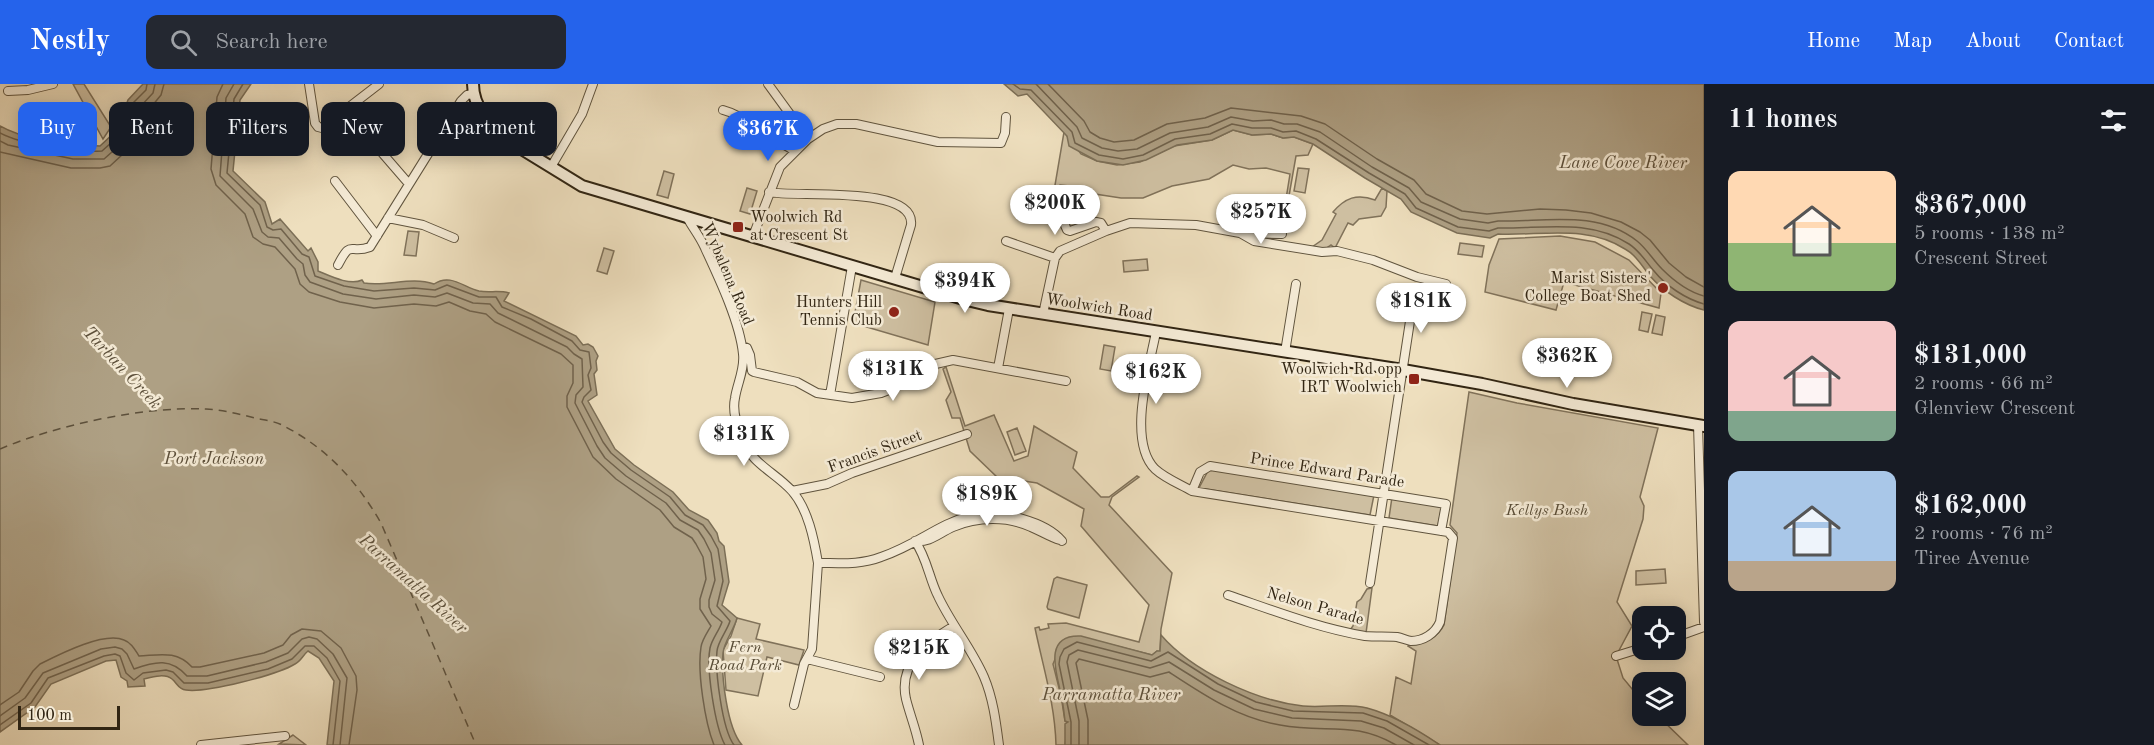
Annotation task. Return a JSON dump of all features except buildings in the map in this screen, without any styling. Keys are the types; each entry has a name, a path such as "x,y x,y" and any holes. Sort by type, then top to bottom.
{"street":[{"path":"8,91 28,90 53,84"},
{"path":"309,84 315,123 322,128 379,84"},
{"path":"551,167 582,114 593,84"},
{"path":"768,84 808,139"},
{"path":"338,265 348,249 368,248 461,101 473,89"},
{"name":"Woolwich Road","path":"473,89 482,112 507,140 582,186 968,300 1009,309 1403,370 1573,404 1701,426"},
{"path":"723,110 743,117 767,137 788,145 795,152"},
{"path":"753,236 780,167 808,139 822,129 837,124 856,124 938,142 1001,144 1005,133 1006,117"},
{"path":"385,156 409,184"},
{"path":"335,181 377,236"},
{"path":"1064,191 1066,230 1074,230 1096,222 1101,223 1106,231"},
{"path":"769,192 851,195 885,200 906,208 911,216 911,225 895,279"},
{"path":"388,218 423,225 454,238"},
{"name":"Wybalena Road","path":"688,219 704,244 734,318 742,346 744,357 734,400 734,410 743,441 748,452 761,466 792,490 802,507 818,563 812,649 794,705"},
{"path":"1043,314 1055,258 1066,247 1106,231 1130,223 1148,223 1196,225 1240,232 1282,234"},
{"path":"1240,232 1254,242 1356,255 1417,277 1446,284"},
{"path":"1006,241 1055,258"},
{"path":"830,395 852,266"},
{"path":"1285,352 1296,284"},
{"path":"1370,583 1414,295"},
{"path":"998,368 1009,309"},
{"path":"1156,332 1140,428 1150,463 1168,479 1192,491 1445,531"},
{"path":"742,346 747,348 754,372 797,382 817,393 852,398 881,393 910,380 931,365 953,360 1066,381"},
{"path":"1701,426 1704,622"},
{"name":"Francis Street","path":"792,490 827,484 852,473 967,434"},
{"name":"Prince Edward Parade","path":"1192,491 1200,472 1210,466 1446,504 1445,531"},
{"path":"818,563 856,564 883,557 953,521 979,514 1010,515 1036,523 1055,533 1062,541 1029,526 994,520 979,520 954,526 925,542 915,541"},
{"name":"Nelson Parade","path":"1228,595 1281,613 1367,636 1422,639 1437,629 1440,622 1453,538 1445,531"},
{"path":"915,541 922,551 934,587 983,676 991,700 999,745"},
{"path":"919,745 906,699 905,688 910,665 926,644 954,626"},
{"path":"1686,633 1704,627"},
{"path":"1616,656 1632,651"},
{"path":"807,659 880,677"},
{"path":"201,745 285,736"}],"green space":[{"path":"73,84 84,84 95,102 83,102"},
{"path":"97,105 109,124 109,130 103,139 97,128"},
{"path":"1233,130 1252,135 1271,134 1283,138 1294,137 1313,144 1308,155 1296,156 1283,230 1281,230 1290,174 1266,168 1249,169 1233,165 1209,179 1172,186 1143,198 1121,198 1069,190 1069,186 1060,185 1057,191 1054,191 1064,132 1081,154 1097,161 1117,165 1140,162 1174,146 1212,140"},
{"path":"1298,168 1309,169 1305,193 1294,191"},
{"path":"664,171 674,174 668,198 657,195"},
{"path":"747,188 757,191 750,214 740,211"},
{"path":"1382,188 1387,191 1386,207 1381,216 1359,219 1353,225 1348,223 1335,248 1331,245 1325,249 1312,247 1322,240 1336,214 1333,212 1342,203 1357,197 1375,200"},
{"path":"1025,198 1047,207 1044,217 1021,209"},
{"path":"408,231 419,232 416,256 404,255"},
{"path":"1560,236 1595,242 1629,260 1661,293 1659,308 1564,282 1556,310 1485,292 1489,265 1499,239"},
{"path":"1460,243 1484,246 1482,257 1458,254"},
{"path":"604,248 614,251 607,274 597,271"},
{"path":"1147,259 1148,270 1124,272 1123,261"},
{"name":"Hunters Hill Tennis Club","path":"861,280 935,302 928,345 853,323"},
{"path":"1642,312 1652,314 1648,332 1639,330"},
{"path":"1656,315 1665,317 1662,335 1652,333"},
{"path":"1104,345 1115,347 1111,371 1100,369"},
{"path":"946,367 965,426 994,415 1014,461 1028,456 1034,426 1077,452 1073,468 1101,497 1109,497 1137,476 1139,477 1112,497 1109,505 1172,573 1161,629 1160,652 1157,651 1152,655 1081,637 1070,638 1062,643 1053,664 1065,721 1068,723 1065,745 1056,745 1051,700 1035,628 1039,627 1040,630 1049,628 1048,624 1066,623 1139,642 1149,605 1081,526 1084,509 1037,483 997,477 970,451 960,418 952,418 946,400 951,392 943,369"},
{"name":"Kellys Bush","path":"1469,392 1517,403 1658,428 1640,497 1644,506 1643,519 1617,602 1632,626 1616,656 1623,678 1632,689 1632,726 1668,726 1688,745 1440,745 1390,715 1396,677 1411,684 1416,651 1408,646 1430,639 1438,634 1444,625 1457,533 1450,525"},
{"path":"1017,428 1026,451 1015,455 1007,432"},
{"path":"1209,469 1374,495 1370,515 1199,488"},
{"path":"1392,497 1442,505 1438,526 1389,518"},
{"path":"1665,569 1666,583 1636,585 1636,571"},
{"path":"1057,577 1087,585 1079,618 1048,609 1054,579"},
{"path":"1372,588 1366,633 1350,630 1353,626 1357,602 1367,589"},
{"name":"Fern Road Park","path":"737,618 760,624 756,639 804,650 799,665 767,657 758,696 726,690 723,650"},
{"path":"293,735 306,745 279,744"}],"water":[{"name":"Port Jackson","path":"143,84 251,84 240,102 206,102 206,156 234,156 233,171 265,202 272,224 280,219 308,251 311,248 318,262 318,271 352,282 362,280 364,283 373,284 417,281 434,284 451,280 479,291 509,293 504,301 576,336 583,345 588,344 593,347 598,356 597,370 594,374 597,395 588,401 615,449 673,492 689,510 708,520 724,546 729,582 722,605 737,618 724,649 724,687 732,727 742,745 327,745 334,681 319,658 308,651 297,663 273,673 225,686 196,690 183,689 169,677 162,676 144,679 145,686 128,687 127,681 121,677 116,660 106,661 51,684 35,707 0,732 0,126 18,134 18,156 97,156 97,146 100,146 109,138 109,156 194,156 194,102 127,102"},
{"name":"Lane Cove River","path":"1004,84 1704,84 1704,310 1689,305 1668,292 1655,282 1632,254 1610,241 1595,236 1563,233 1498,234 1490,238 1457,233 1411,212 1401,199 1313,144 1294,137 1283,138 1271,134 1252,135 1233,130 1212,140 1177,145 1146,160 1123,165 1097,161 1069,146 1067,136 1027,94 1018,96"},
{"name":"Parramatta River","path":"1161,635 1190,661 1246,691 1265,698 1303,706 1367,708 1405,724 1440,745 1065,745 1065,724 1068,722 1065,721 1055,665 1057,648 1061,641 1069,637 1081,636 1152,655 1160,651"}],"ferry route":[{"path":"0,449 48,432 101,419 182,409 212,410 276,422 298,434 327,455 351,479 381,523 476,745"}],"place":[{"name":"Woolwich Rd at Crescent St","path":"738,227"},
{"name":"Marist Sisters' College Boat Shed","path":"1663,288"},
{"name":"Hunters Hill Tennis Club","path":"894,312"},
{"name":"Woolwich Rd opp IRT Woolwich","path":"1414,379"}],"water label":[{"name":"Tarban Creek","path":"122,368"}]}
